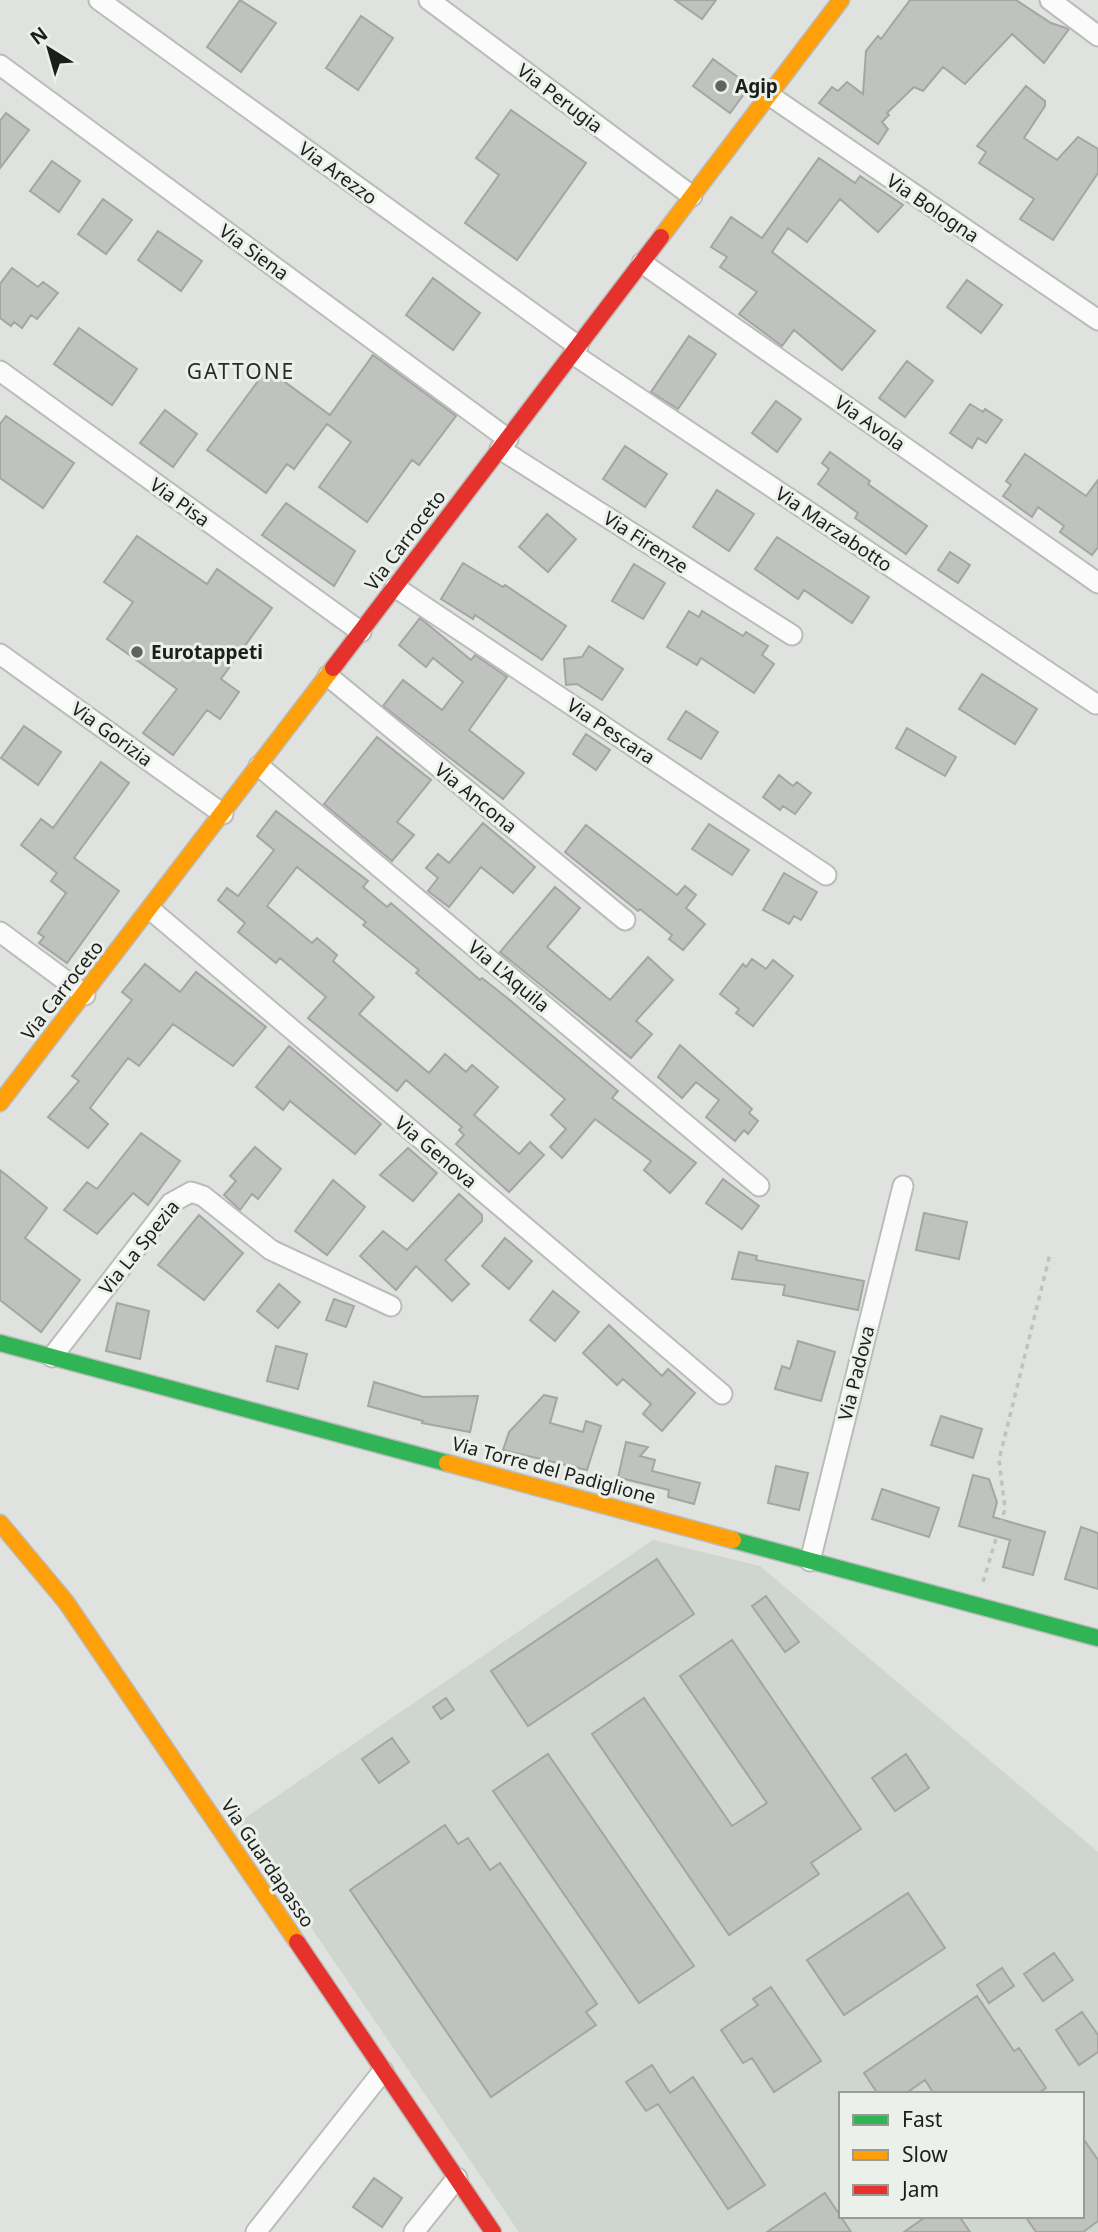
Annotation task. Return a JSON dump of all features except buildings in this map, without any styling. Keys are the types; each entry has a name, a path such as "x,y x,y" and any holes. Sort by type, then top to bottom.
{"street":[{"name":"Via Arezzo","path":"99,0 575,350"},
{"name":"Via Perugia","path":"429,0 692,196"},
{"name":"Via Carroceto","path":"0,1103 151,910 841,0"},
{"path":"1050,0 1098,36"},
{"name":"Via Siena","path":"0,65 504,444"},
{"name":"Via Bologna","path":"769,95 1098,320"},
{"name":"Via Avola","path":"642,263 1098,583"},
{"name":"Via Marzabotto","path":"575,350 1096,704"},
{"name":"Via Pisa","path":"0,371 361,632"},
{"name":"Via Firenze","path":"504,444 792,635"},
{"name":"Via Pescara","path":"396,587 826,874"},
{"name":"Via Gorizia","path":"0,654 223,814"},
{"name":"Via Ancona","path":"328,676 625,920"},
{"name":"Via L'Aquila","path":"259,766 759,1186"},
{"name":"Via Genova","path":"151,910 722,1394"},
{"path":"0,932 85,995"},
{"name":"Via Padova","path":"810,1561 903,1186"},
{"name":"Via La Spezia","path":"52,1357 172,1203 191,1192 203,1196 271,1250 391,1306"},
{"name":"Via Torre del Padiglione","path":"0,1343 1098,1638"},
{"name":"Via Guardapasso","path":"0,1523 66,1602 493,2232"},
{"path":"256,2232 383,2071"},
{"path":"414,2232 457,2178"}],"path":[{"path":"977,1606 1005,1509 999,1460 1050,1254"}],"shaded area":[{"path":"653,1540 760,1566 1098,1852 1098,2232 519,2232 239,1822"}],"traffic: fast":[{"path":"0,1343 447,1463"},
{"path":"733,1540 1098,1638"}],"traffic: slow":[{"path":"661,237 841,0"},
{"path":"0,1103 333,668"},
{"path":"447,1463 733,1540"},
{"path":"0,1523 66,1602 297,1942"}],"traffic: jam":[{"path":"333,668 661,237"},
{"path":"297,1942 493,2232"}],"place":[{"name":"Agip","path":"721,86"},
{"name":"Eurotappeti","path":"137,652"}],"district":[{"name":"GATTONE","path":"241,371"}]}
